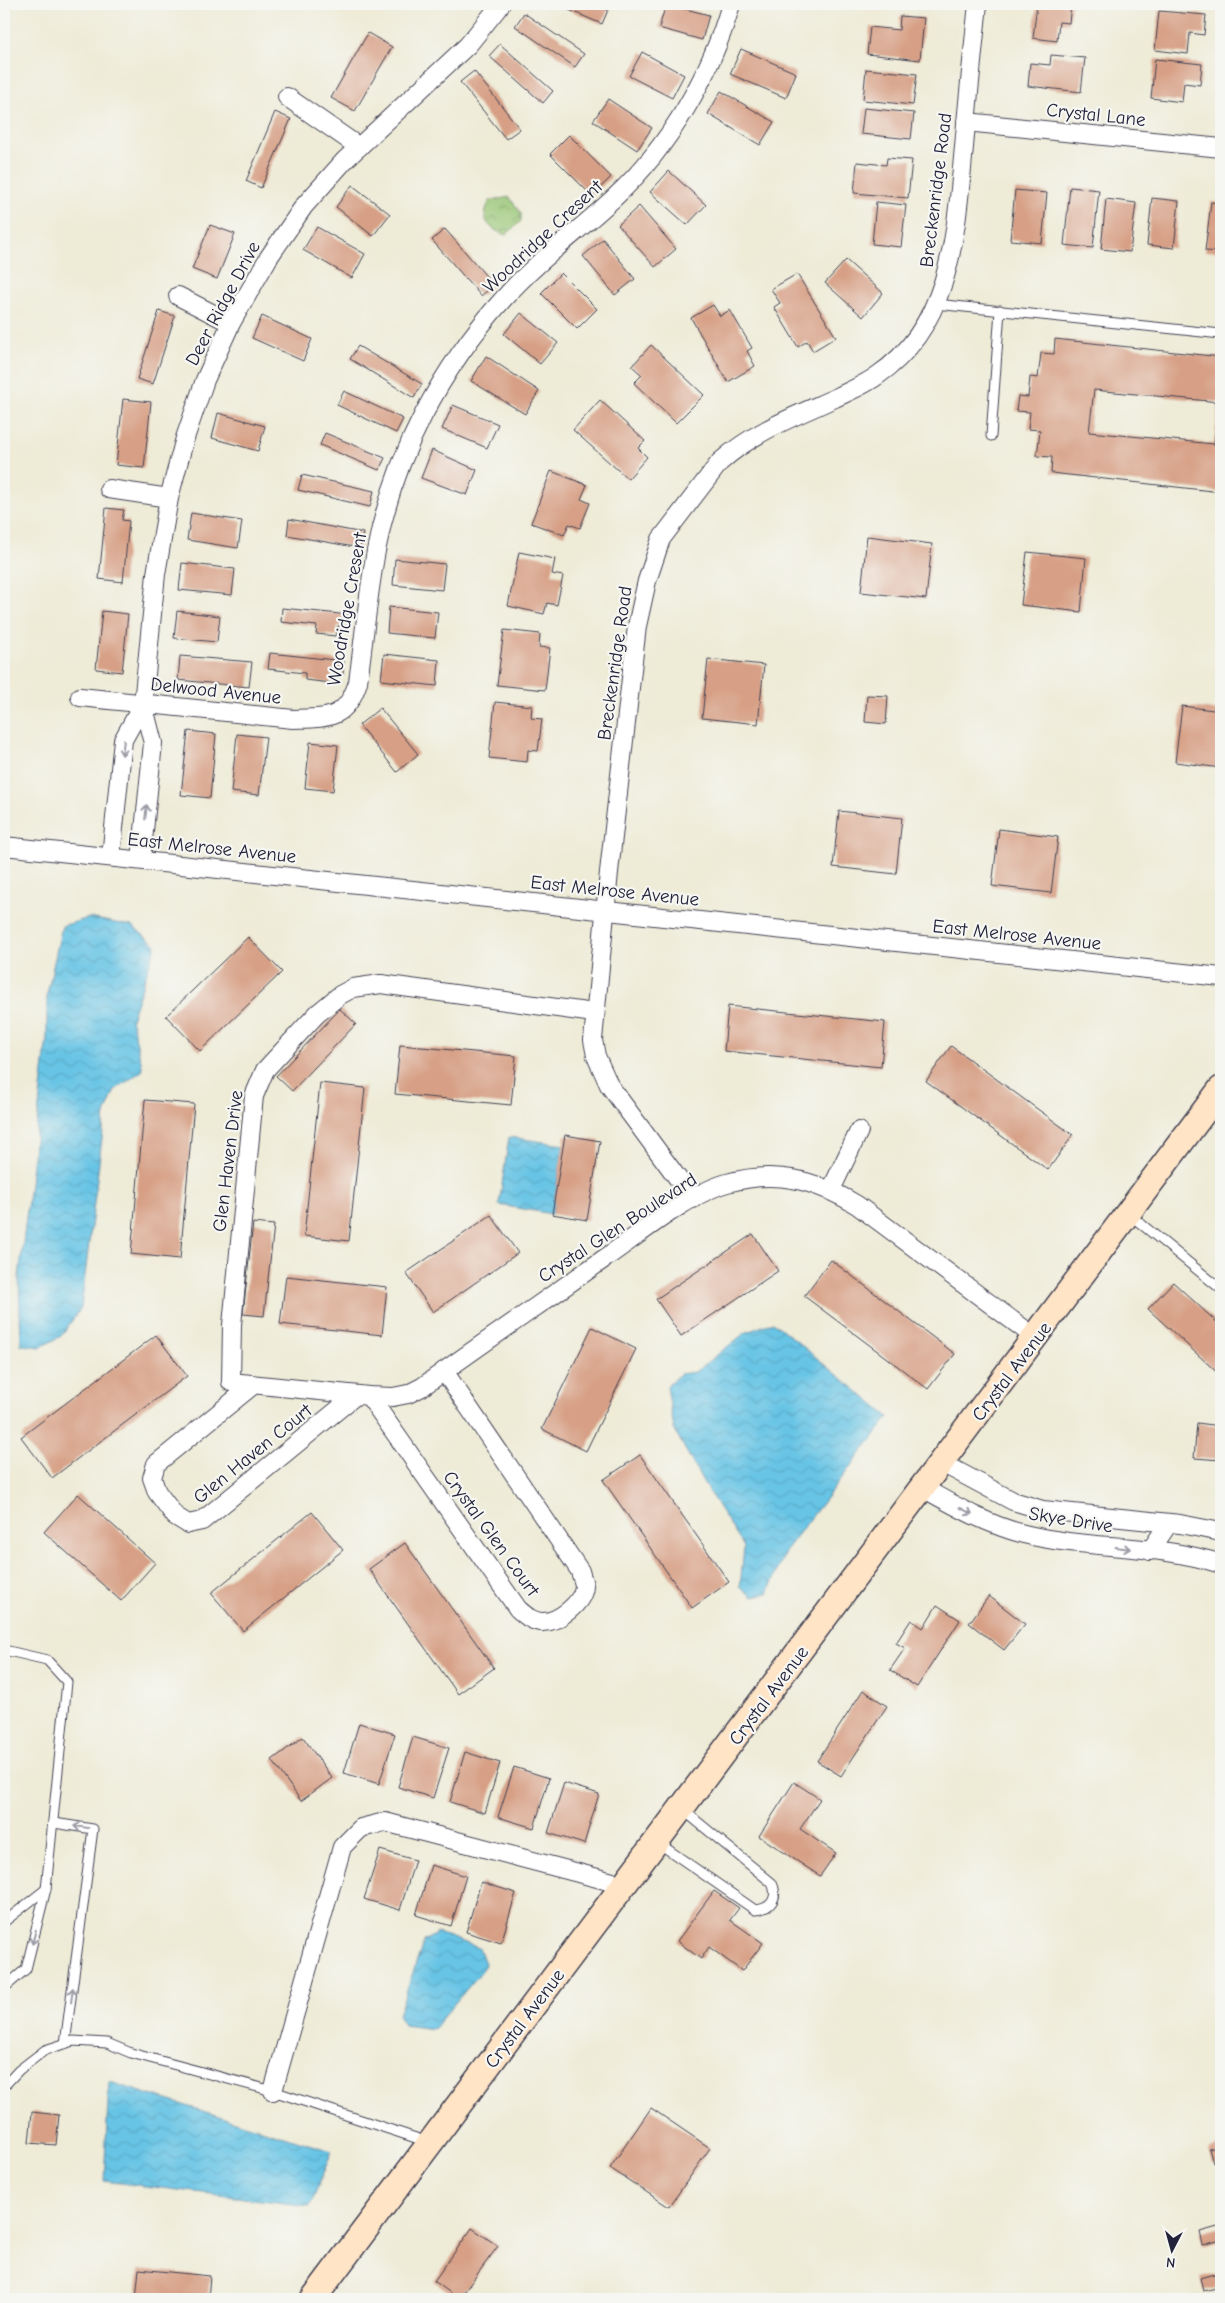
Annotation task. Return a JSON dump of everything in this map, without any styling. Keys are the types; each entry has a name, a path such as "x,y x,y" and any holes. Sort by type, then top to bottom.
{"street":[{"name":"Deer Ridge Drive","path":"111,857 123,740 142,704 156,574 169,498 185,438 205,380 231,323 269,257 304,206 359,147 468,45 501,4"},
{"name":"Woodridge Cresent","path":"346,708 353,698 358,682 376,550 391,492 412,436 433,395 466,345 504,298 536,266 617,196 647,161 675,124 706,71 724,28 731,4"},
{"name":"Breckenridge Road","path":"692,1199 605,1078 596,1056 593,1040 594,1013 637,626 647,581 661,539 700,486 732,451 771,426 869,382 903,354 922,330 936,304 947,275 956,231 978,4"},
{"path":"287,97 302,105 359,147"},
{"name":"Crystal Lane","path":"966,122 1221,148"},
{"path":"178,296 231,323"},
{"path":"109,489 169,498"},
{"name":"Delwood Avenue","path":"80,697 293,719 324,718 346,708"},
{"name":"Deer Ridge Drive","path":"141,860 153,743 142,704"},
{"name":"East Melrose Avenue","path":"4,846 1221,977"},
{"name":"Glen Haven Drive","path":"231,1382 232,1325 254,1096 265,1070 317,1014 340,995 353,988 381,984 594,1013"},
{"name":"Crystal Avenue","path":"313,2299 1221,1089"},
{"path":"831,1190 859,1131"},
{"name":"Crystal Glen Boulevard","path":"231,1382 362,1396 393,1397 408,1394 692,1199 726,1183 756,1178 802,1180 831,1190 857,1205 1036,1338"},
{"name":"Crystal Glen Court","path":"362,1396 518,1609 529,1619 542,1622 557,1618 581,1600 584,1585 580,1571 444,1371"},
{"name":"Glen Haven Court","path":"253,1385 156,1464 152,1478 157,1492 175,1516 188,1524 202,1522 362,1396"},
{"name":"Skye Drive","path":"942,1463 1014,1501 1043,1510 1169,1523 1221,1532"},
{"name":"Skye Drive","path":"923,1488 980,1518 1023,1534 1052,1540 1150,1551 1221,1564"},
{"path":"1150,1551 1169,1523"},
{"path":"272,2091 342,1846 361,1828 385,1822 624,1885"}],"lane":[{"path":"936,304 1221,334"},
{"path":"991,436 1000,310"},
{"path":"1129,1214 1221,1289"},
{"path":"4,1650 47,1660 67,1682 46,1889 26,1969 4,1988"},
{"path":"657,1842 755,1910 765,1910 773,1902 776,1892 772,1883 682,1809"},
{"path":"54,1823 93,1829 65,2044"},
{"path":"4,1922 46,1889"},
{"path":"4,2086 19,2070 45,2050 73,2042 106,2043 140,2056 272,2091 430,2143"}],"green space":[{"path":"509,197 521,213 521,221 506,235 494,230 490,226 485,218 485,213 490,201"}],"water":[{"path":"89,918 132,926 156,945 131,1019 143,1070 115,1090 105,1114 81,1308 61,1336 41,1347 21,1345 19,1277 47,1038 47,994 62,926"},
{"path":"509,1137 564,1145 552,1214 499,1205"},
{"path":"773,1322 889,1417 786,1550 768,1593 753,1597 740,1587 744,1547 706,1487 674,1429 667,1386 680,1374 695,1372 745,1333"},
{"path":"438,1933 479,1948 486,1966 433,2029 404,2025 398,2015 424,1941"},
{"path":"109,2082 332,2151 310,2206 104,2181"}],"building":[{"path":"555,4 595,4 608,10 602,24"},
{"path":"666,4 709,15 702,40 659,28"},
{"path":"1037,4 1071,4 1069,23 1059,22 1057,41 1033,38"},
{"path":"1159,11 1206,15 1204,35 1190,33 1188,54 1155,50"},
{"path":"524,13 584,54 575,67 515,26"},
{"path":"900,16 924,18 920,60 867,54 870,27 899,30"},
{"path":"368,33 392,47 355,111 331,98"},
{"path":"500,44 553,91 543,103 489,56"},
{"path":"741,49 796,73 786,98 730,74"},
{"path":"642,52 684,75 672,98 629,76"},
{"path":"1051,55 1085,58 1081,92 1028,86 1030,63 1050,65"},
{"path":"1155,59 1202,64 1200,85 1184,83 1182,102 1151,98"},
{"path":"866,69 917,74 913,105 863,100"},
{"path":"474,71 520,129 506,139 460,82"},
{"path":"721,91 774,122 760,145 708,114"},
{"path":"608,99 652,128 637,150 593,121"},
{"path":"864,108 914,113 911,139 861,134"},
{"path":"275,112 291,119 261,188 246,181"},
{"path":"569,135 611,177 592,196 550,154"},
{"path":"887,158 912,160 908,198 854,193 857,162 886,165"},
{"path":"669,171 706,205 687,225 650,192"},
{"path":"352,185 390,214 373,236 336,207"},
{"path":"1070,187 1099,190 1093,248 1064,245"},
{"path":"1015,190 1047,193 1042,243 1010,240"},
{"path":"1152,198 1179,201 1174,248 1147,245"},
{"path":"1106,199 1136,203 1130,252 1101,249"},
{"path":"876,202 906,205 901,247 872,244"},
{"path":"1211,202 1221,203 1221,252 1205,251"},
{"path":"639,206 676,249 655,267 618,225"},
{"path":"210,225 235,234 217,279 192,269"},
{"path":"317,227 365,254 352,278 303,250"},
{"path":"445,229 494,285 481,296 432,240"},
{"path":"603,239 635,279 615,295 583,256"},
{"path":"846,260 883,293 863,317 825,283"},
{"path":"561,273 597,309 577,329 541,293"},
{"path":"797,274 836,337 813,351 807,341 798,347 774,307 780,303 771,289"},
{"path":"713,305 720,316 730,310 752,348 747,351 755,366 728,382 691,318"},
{"path":"159,311 175,316 153,384 137,379"},
{"path":"521,313 558,343 540,364 504,334"},
{"path":"262,316 312,339 303,361 252,338"},
{"path":"1055,339 1221,357 1221,492 1051,473 1052,457 1037,456 1040,430 1028,429 1030,412 1016,411 1018,396 1028,397 1030,377 1038,378 1041,353 1054,354","holes":["1094,390 1219,402 1214,444 1089,432"]},
{"path":"651,345 704,395 676,423 634,383 642,375 632,366"},
{"path":"358,346 422,384 414,398 350,359"},
{"path":"486,356 539,391 525,414 471,381"},
{"path":"344,391 403,419 396,433 337,405"},
{"path":"123,399 151,402 144,468 116,465"},
{"path":"600,400 645,441 638,448 647,457 628,479 573,430"},
{"path":"453,405 498,424 487,448 442,429"},
{"path":"218,413 265,426 258,451 212,438"},
{"path":"325,433 385,458 379,470 320,445"},
{"path":"432,450 477,470 467,495 421,478"},
{"path":"551,471 587,485 581,499 590,503 580,528 569,524 564,535 531,523"},
{"path":"302,475 374,491 370,507 298,490"},
{"path":"106,508 124,510 122,520 129,521 123,582 99,579"},
{"path":"191,513 242,521 238,548 187,540"},
{"path":"289,519 363,533 360,548 287,535"},
{"path":"867,536 932,544 926,599 861,592"},
{"path":"519,552 555,559 552,574 563,576 557,605 547,603 544,614 508,606"},
{"path":"1027,552 1086,558 1081,612 1021,605"},
{"path":"395,559 445,564 442,590 393,585"},
{"path":"182,563 235,569 232,595 179,590"},
{"path":"389,607 438,612 435,638 387,633"},
{"path":"282,608 349,615 348,627 338,626 336,636 316,634 317,626 281,622"},
{"path":"102,611 128,614 122,672 96,669"},
{"path":"177,611 220,616 217,642 174,638"},
{"path":"504,630 540,634 539,647 550,648 545,690 497,685"},
{"path":"270,653 344,661 343,675 332,674 331,683 305,680 305,673 268,669"},
{"path":"384,654 439,660 437,686 381,680"},
{"path":"180,656 252,662 249,687 178,680"},
{"path":"708,659 764,665 758,724 702,718"},
{"path":"867,695 888,696 886,724 865,722"},
{"path":"495,702 532,706 531,718 542,719 538,751 528,750 527,762 489,758"},
{"path":"1182,706 1221,711 1221,768 1175,762"},
{"path":"380,708 418,754 397,772 359,725"},
{"path":"188,731 216,734 210,798 181,795"},
{"path":"237,734 266,737 259,795 231,792"},
{"path":"310,742 338,745 333,791 305,788"},
{"path":"839,811 902,818 896,874 833,867"},
{"path":"999,829 1058,837 1051,893 992,886"},
{"path":"248,937 282,972 200,1051 166,1016"},
{"path":"728,1006 885,1022 881,1067 724,1051"},
{"path":"340,1009 356,1024 292,1091 276,1076"},
{"path":"400,1045 516,1056 511,1105 395,1094"},
{"path":"951,1046 1073,1135 1048,1170 926,1081"},
{"path":"320,1083 365,1088 349,1241 304,1236"},
{"path":"145,1100 194,1104 180,1259 131,1254"},
{"path":"565,1135 600,1141 587,1220 552,1214"},
{"path":"491,1215 518,1253 433,1312 406,1273"},
{"path":"253,1223 274,1225 264,1316 243,1314"},
{"path":"753,1234 778,1271 681,1336 656,1299"},
{"path":"831,1260 955,1354 928,1389 804,1296"},
{"path":"286,1276 387,1287 382,1335 280,1324"},
{"path":"1173,1282 1221,1326 1221,1376 1148,1309"},
{"path":"592,1327 636,1349 586,1451 542,1429"},
{"path":"156,1335 187,1376 52,1478 21,1437"},
{"path":"1197,1423 1221,1426 1221,1460 1194,1458"},
{"path":"640,1455 729,1582 692,1608 603,1480"},
{"path":"78,1494 155,1563 121,1601 44,1532"},
{"path":"312,1512 343,1550 243,1631 211,1593"},
{"path":"405,1543 494,1668 458,1694 369,1569"},
{"path":"989,1596 1025,1624 1004,1650 969,1623"},
{"path":"937,1605 960,1620 917,1687 890,1670 905,1648 896,1643 911,1620 923,1628"},
{"path":"863,1690 887,1706 841,1776 817,1761"},
{"path":"359,1723 395,1734 379,1784 344,1773"},
{"path":"303,1737 332,1778 301,1801 272,1760"},
{"path":"413,1737 449,1748 433,1798 398,1787"},
{"path":"465,1752 500,1763 485,1813 450,1802"},
{"path":"514,1767 549,1778 534,1828 498,1817"},
{"path":"794,1782 820,1799 800,1829 836,1853 820,1876 759,1836"},
{"path":"564,1783 599,1794 584,1844 548,1833"},
{"path":"380,1850 415,1860 400,1910 364,1899"},
{"path":"431,1865 466,1876 451,1926 416,1915"},
{"path":"481,1882 516,1893 501,1943 466,1932"},
{"path":"714,1891 739,1908 730,1920 763,1943 742,1971 709,1947 701,1959 677,1941"},
{"path":"651,2108 710,2148 669,2207 610,2168"},
{"path":"32,2112 59,2115 56,2145 29,2143"},
{"path":"1221,2146 1221,2161 1213,2163 1209,2149"},
{"path":"1221,2226 1221,2240 1203,2245 1200,2232"},
{"path":"472,2228 498,2246 459,2299 434,2281"},
{"path":"139,2269 210,2276 208,2299 136,2299"},
{"path":"1221,2272 1221,2287 1203,2291 1200,2278"}]}
